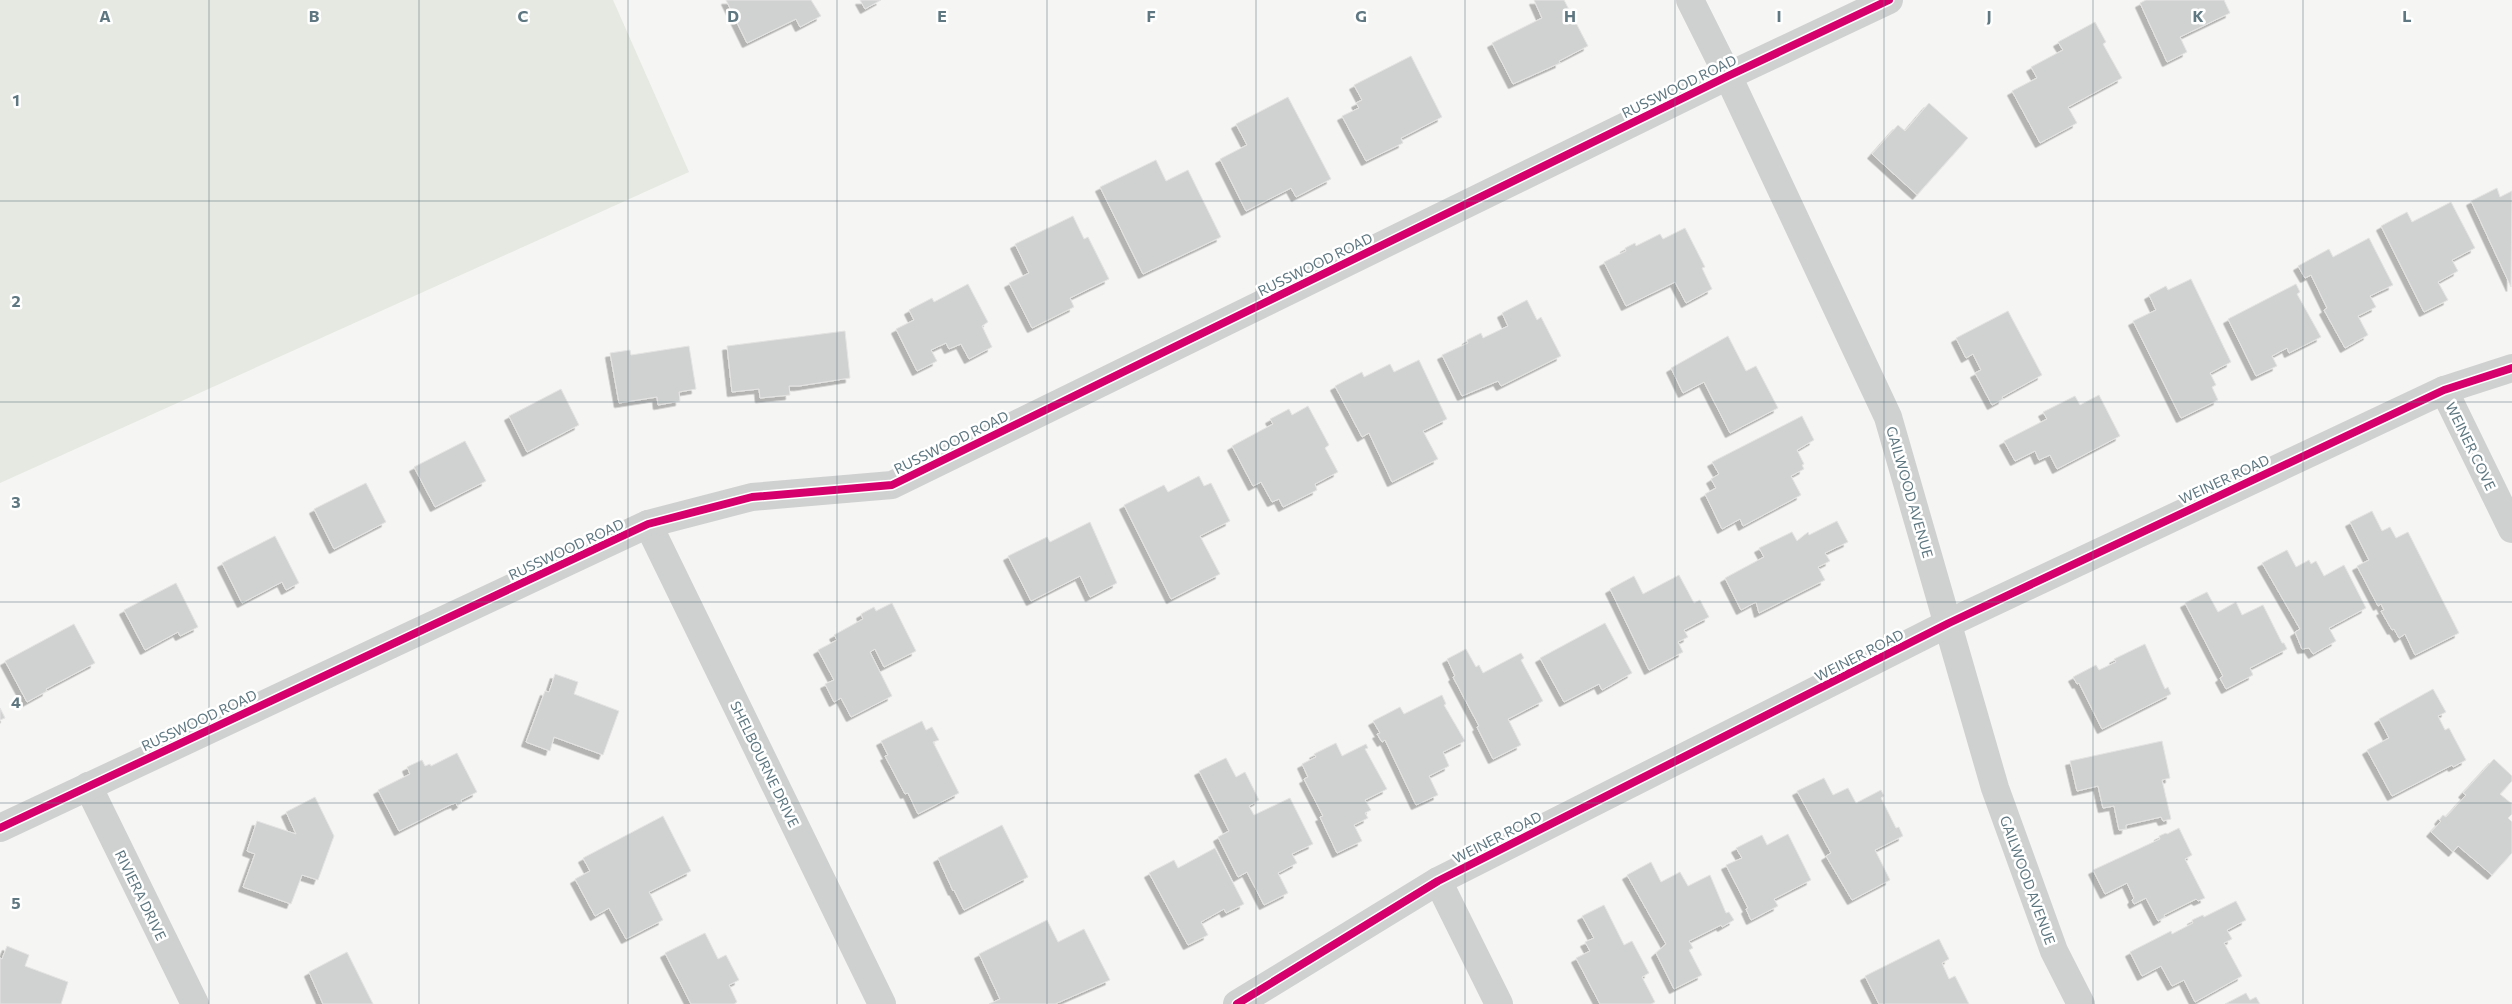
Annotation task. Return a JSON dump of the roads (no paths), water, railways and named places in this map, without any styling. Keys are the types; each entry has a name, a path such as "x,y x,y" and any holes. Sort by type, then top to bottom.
{"street":[{"name":"GAILWOOD AVENUE","path":"1690,0 1728,76 1888,417 1949,623 1994,788 2054,951 2080,1004"},
{"name":"RUSSWOOD ROAD","path":"0,828 648,524 752,497 892,485 1728,76 1889,0"},
{"name":"WEINER ROAD","path":"1237,1004 1438,881 1949,623 2444,390 2512,368"},
{"name":"WEINER COVE","path":"2444,390 2512,529"},
{"name":"SHELBOURNE DRIVE","path":"648,524 882,1004"},
{"name":"RIVIERA DRIVE","path":"88,786 194,1004"},
{"path":"1438,881 1499,1004"}]}
